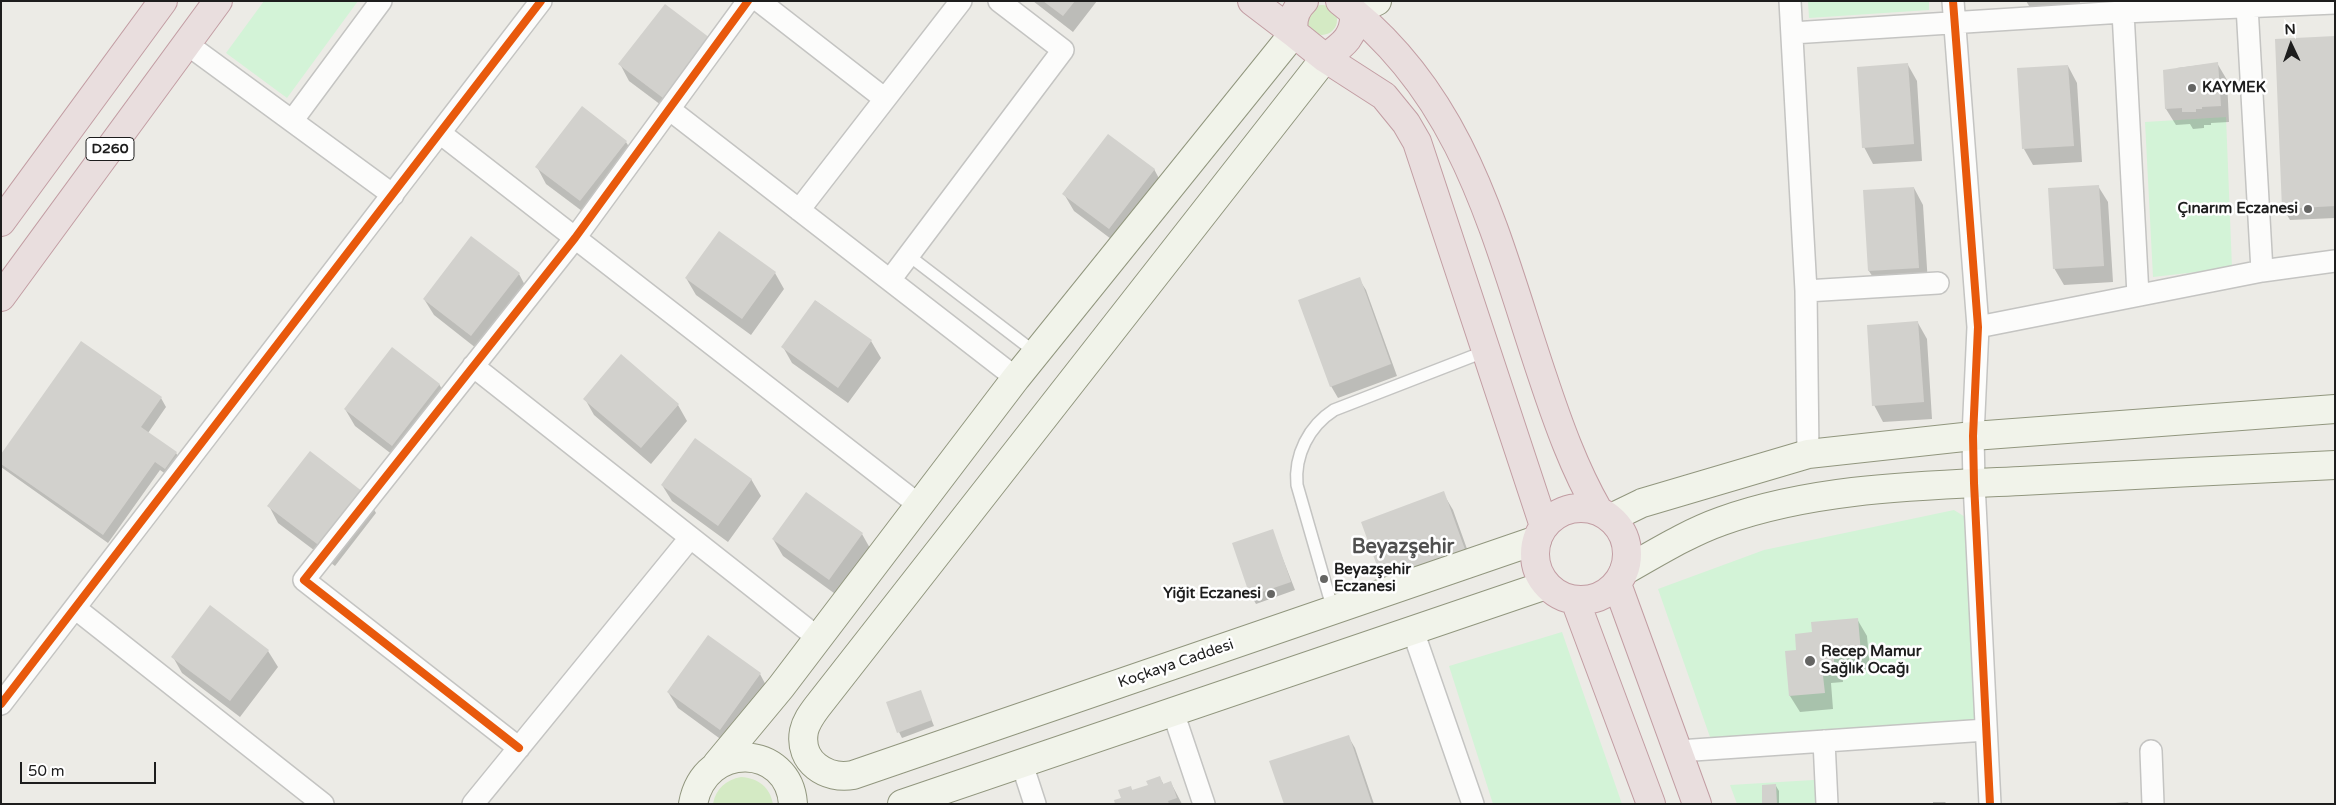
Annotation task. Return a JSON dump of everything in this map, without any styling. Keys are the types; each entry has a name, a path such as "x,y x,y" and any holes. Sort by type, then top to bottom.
{"highway":[{"name":"D260","path":"1,222 162,1"},
{"name":"D260","path":"1,297 218,1"},
{"path":"1252,1 1325,58 1384,96 1406,123 1417,142 1486,351 1540,533"},
{"path":"1294,33 1295,13 1304,1"},
{"path":"1325,58 1347,41 1352,32 1357,5"},
{"path":"1357,5 1418,78 1445,118 1458,142 1482,197 1563,436 1581,478 1604,514 1620,529 1626,542 1628,557 1621,578 1606,593 1591,599 1575,600 1559,595 1546,585 1538,571 1534,556 1540,533 1556,515 1569,509 1584,507 1604,514"},
{"path":"1621,578 1698,804"},
{"path":"1575,600 1651,804"}],"main road":[{"path":"691,800 700,781 717,764 818,638 1016,378 1294,33"},
{"path":"717,764 728,759 752,758 774,768 789,792 816,767 810,760 804,742 806,724 817,707 1325,58"},
{"path":"1604,514 1808,454 1973,436 2335,409"},
{"path":"1808,454 1810,498"},
{"path":"1621,578 1701,529 1722,521 1810,498 1844,493 1974,483 2335,465"},
{"name":"Koçkaya Caddesi","path":"816,767 834,776 853,775 1333,610 1540,533"},
{"path":"902,804 1546,585"}],"street":[{"path":"292,121 381,1"},
{"path":"1,704 541,1"},
{"path":"519,748 304,580 575,238 748,1"},
{"path":"759,1 885,99"},
{"path":"799,210 961,1"},
{"path":"890,280 1063,50 999,1"},
{"path":"1790,1 1806,291 1808,454"},
{"path":"1953,1 1978,327 1973,436 1974,483 1990,804"},
{"path":"1792,33 2123,12 2335,3"},
{"path":"2247,6 2262,272"},
{"path":"2123,12 2138,295"},
{"path":"187,44 393,195"},
{"path":"669,109 1016,378"},
{"path":"440,133 919,505"},
{"path":"1978,327 2262,272 2335,261"},
{"path":"1806,291 1938,283"},
{"path":"473,366 818,638"},
{"path":"473,804 690,538"},
{"path":"75,608 323,804"},
{"path":"1413,631 1473,804"},
{"path":"1173,712 1204,804"},
{"path":"1679,751 1986,730"},
{"path":"1824,741 1827,804"},
{"path":"2151,751 2154,804"},
{"path":"1022,764 1036,804"}],"lane":[{"path":"908,255 1036,353"},
{"path":"1333,610 1296,485 1296,470 1309,433 1324,416 1334,410 1486,351"}],"green space":[{"path":"264,1 358,1 287,98 226,53"},
{"path":"1808,1 1929,1 1929,10 1809,18"},
{"path":"1322,5 1328,6 1336,14 1336,26 1328,34 1322,35 1316,34 1308,26 1307,20 1308,14 1316,6"},
{"path":"2226,117 2232,268 2153,277 2145,122"},
{"path":"1954,510 1970,520 1979,740 1717,757 1658,589 1764,550"},
{"path":"1562,632 1622,804 1493,804 1449,666"},
{"path":"741,777 753,779 762,784 769,793 773,804 713,804 714,798 722,786 731,780"},
{"path":"1830,779 1831,804 1737,804 1730,785"}],"building":[{"path":"1043,1 1075,1 1063,16"},
{"path":"665,4 710,38 663,98 618,64"},
{"path":"2335,36 2335,206 2282,209 2275,39"},
{"name":"KAYMEK","path":"2218,62 2221,106 2202,107 2202,109 2196,109 2196,112 2182,112 2182,108 2165,109 2163,70"},
{"path":"1908,63 1914,144 1862,148 1857,67"},
{"path":"2068,65 2074,146 2022,149 2017,68"},
{"path":"582,106 627,141 580,201 535,167"},
{"path":"1108,134 1155,169 1109,229 1062,194"},
{"path":"2099,185 2104,266 2053,269 2048,188"},
{"path":"1914,187 1919,268 1868,271 1863,190"},
{"path":"719,231 776,272 742,319 685,278"},
{"path":"471,236 520,273 471,336 423,299"},
{"path":"1360,277 1391,364 1330,387 1298,300"},
{"path":"815,300 872,340 838,388 781,347"},
{"path":"1918,321 1924,402 1872,406 1867,325"},
{"path":"81,341 162,397 141,427 177,452 165,469 155,462 103,535 1,464 1,454"},
{"path":"392,347 440,384 392,446 344,409"},
{"path":"621,354 679,404 641,448 583,399"},
{"path":"695,438 752,479 718,526 661,485"},
{"path":"310,451 367,495 325,550 267,506"},
{"path":"1444,491 1467,555 1384,585 1361,522"},
{"path":"806,492 863,533 829,580 772,539"},
{"path":"1273,529 1291,582 1250,596 1232,543"},
{"path":"210,605 269,650 230,701 171,657"},
{"name":"Recep Mamur Sağlık Ocağı","path":"1858,618 1861,653 1834,655 1834,666 1822,667 1825,693 1789,696 1785,651 1796,650 1795,634 1812,632 1811,622"},
{"path":"708,635 761,673 720,730 667,692"},
{"path":"921,690 932,720 897,733 886,702"},
{"path":"1349,735 1372,804 1284,804 1269,761"},
{"path":"1160,776 1163,784 1171,781 1177,798 1168,801 1169,804 1115,804 1114,800 1121,798 1118,790 1131,786 1132,790 1148,785 1146,781"},
{"path":"1776,784 1777,804 1762,804 1762,785"}],"cycle path":[{"path":"1,704 541,1"},
{"path":"519,748 304,580 575,238 748,1"},
{"path":"1953,1 1978,327 1973,436 1974,483 1990,804"}],"place":[{"name":"KAYMEK","path":"2192,88"},
{"name":"Çınarım Eczanesi","path":"2308,209"},
{"name":"Beyazşehir Eczanesi","path":"1324,579"},
{"name":"Yiğit Eczanesi","path":"1271,594"},
{"name":"Recep Mamur Sağlık Ocağı","path":"1810,661"}],"district":[{"name":"Beyazşehir","path":"1403,548"}]}
